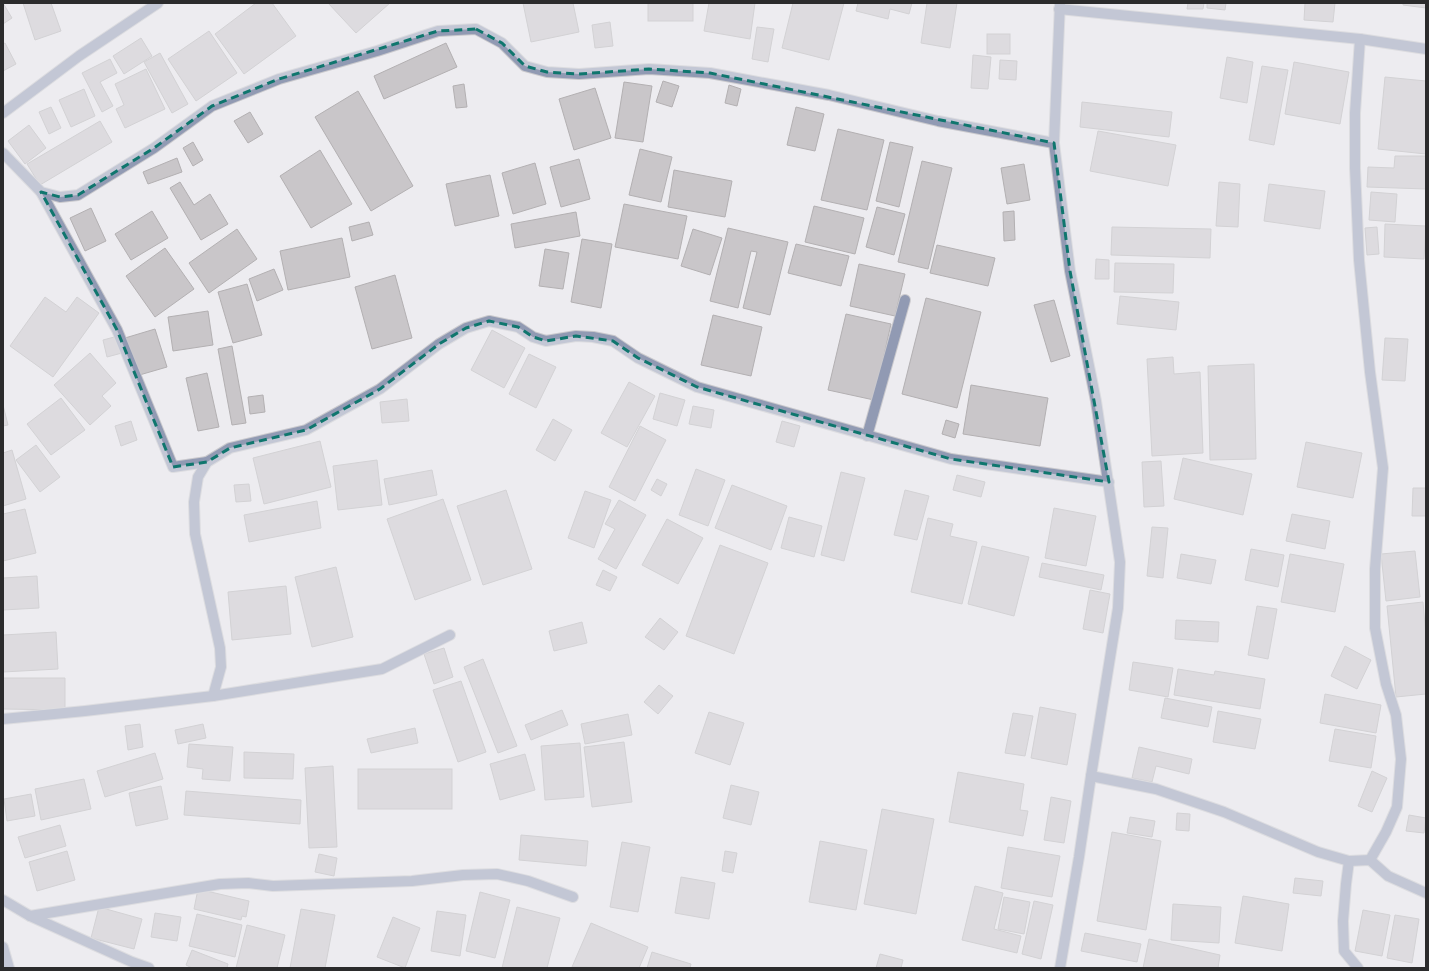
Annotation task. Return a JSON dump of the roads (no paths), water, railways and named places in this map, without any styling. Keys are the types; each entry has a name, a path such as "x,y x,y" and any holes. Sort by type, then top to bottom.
{"street":[{"path":"3,113 80,56 158,3"},
{"path":"1060,968 1118,608 1120,562 1096,401 1070,271 1054,143 1059,6 1360,39 1426,49"},
{"path":"41,192 60,197 78,195 154,148 212,106 279,78 377,51 438,31 476,29 502,43 525,66 547,72 579,74 649,69 710,73 829,95 938,121 1054,143"},
{"path":"1360,39 1355,113 1355,168 1359,260 1370,372 1383,468 1375,569 1375,628 1386,684 1396,715 1401,759 1397,807 1386,832 1370,860"},
{"path":"3,153 41,192 117,330 173,467 208,462"},
{"path":"867,436 905,300"},
{"path":"213,696 221,667 220,648 195,534 194,502 198,477 208,462 230,448 306,430 380,389 439,344 466,328 489,321 518,327 533,337 546,341 576,336 594,336 613,341 638,358 697,387 951,459 1109,482"},
{"path":"3,719 213,696 382,669 450,635"},
{"path":"1091,776 1156,789 1224,812 1318,852 1349,861 1370,860 1388,876 1426,893"},
{"path":"1349,861 1343,921 1344,951 1358,968"},
{"path":"30,916 152,894 220,884 248,883 273,886 412,880 463,875 497,874 528,881 573,897"},
{"path":"3,900 30,916 132,962 149,968"},
{"path":"3,947 9,968"}]}
